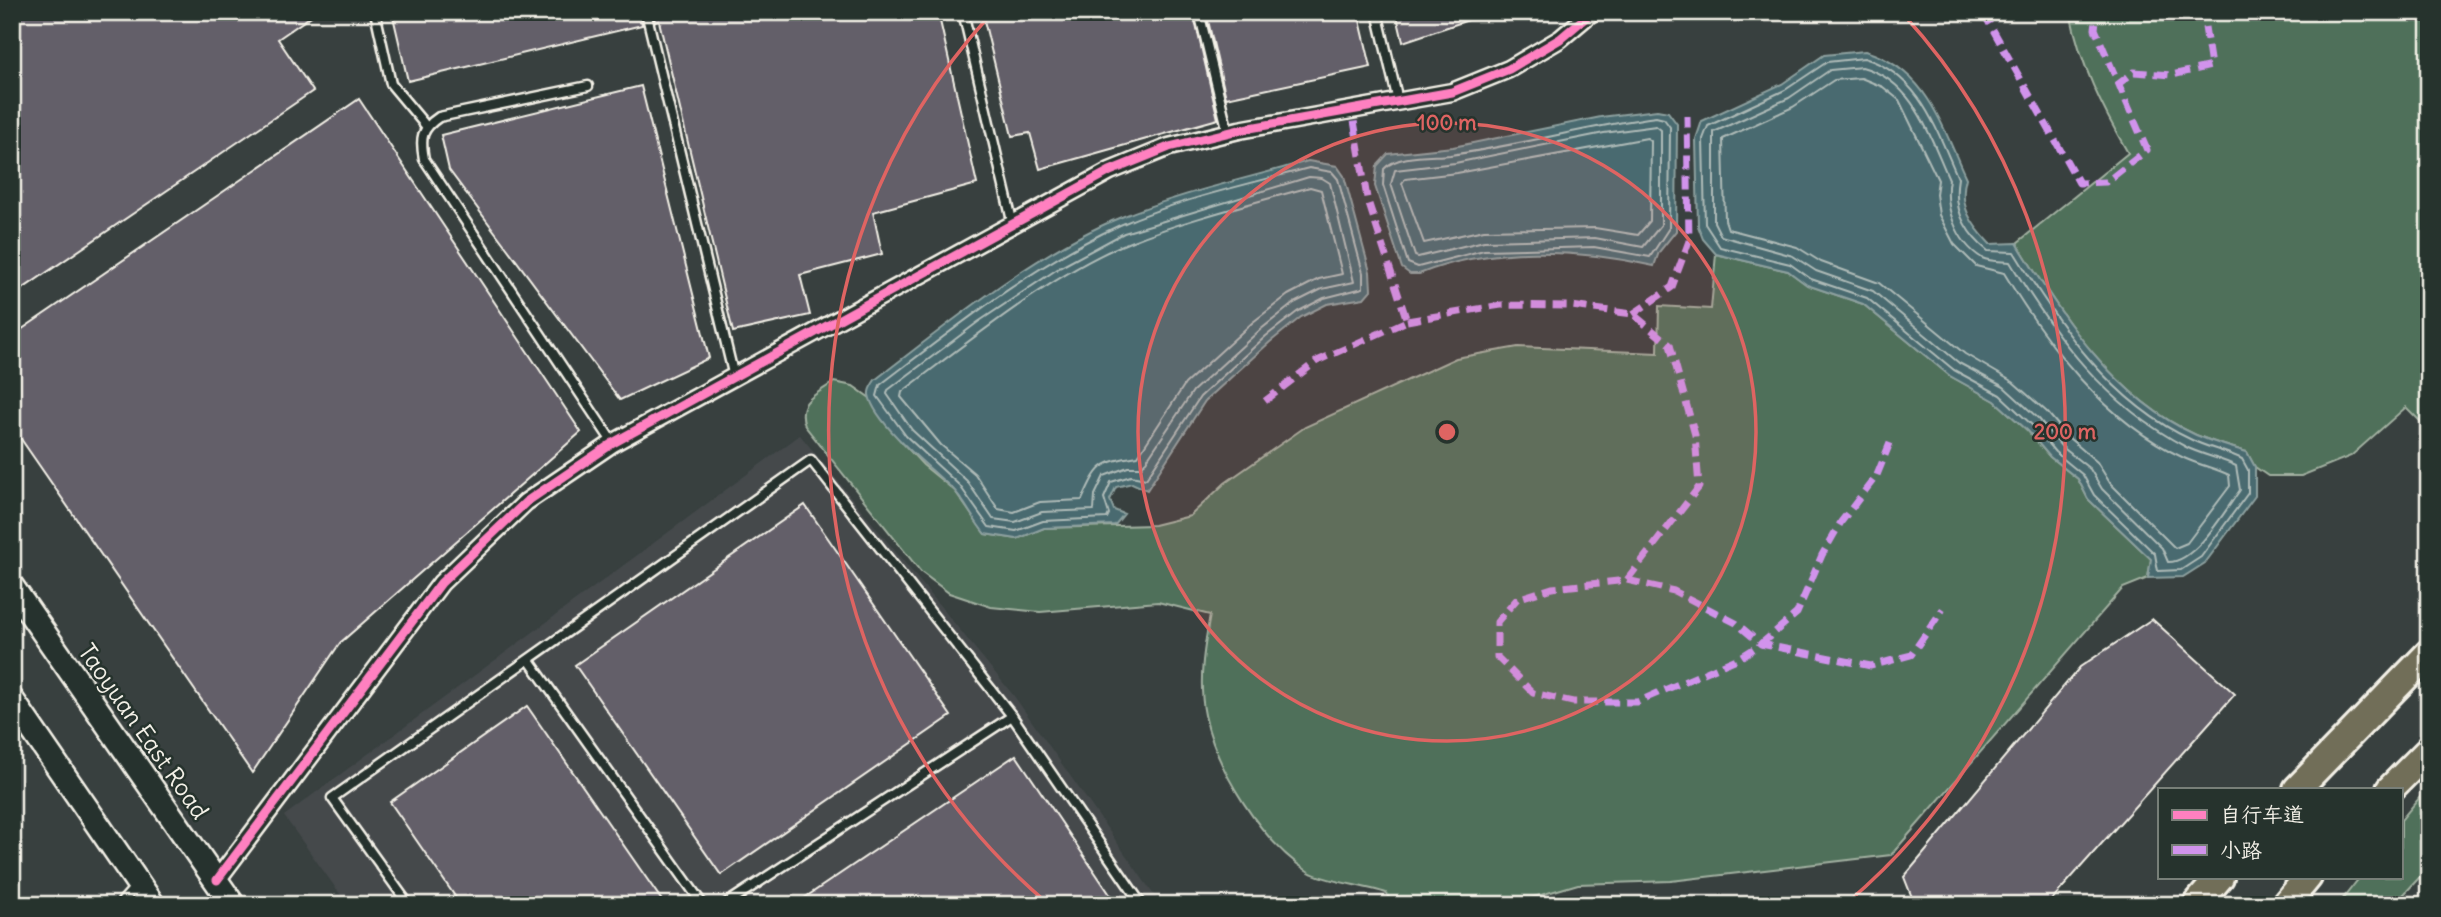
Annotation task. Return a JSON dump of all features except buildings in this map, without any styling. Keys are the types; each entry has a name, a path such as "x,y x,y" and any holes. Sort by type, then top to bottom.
{"main road":[{"name":"Taoyuan East Road","path":"12,587 233,905"},
{"path":"2298,788 2429,653"},
{"path":"12,699 153,905"},
{"path":"2391,788 2429,750"},
{"path":"2196,905 2219,878"},
{"path":"2285,905 2307,878"}],"street":[{"path":"216,880 441,583 526,502 612,443 1110,171 1169,147 1228,132 1452,92 1508,69 1560,39 1592,12"}],"lane":[{"path":"375,12 391,84 426,126"},
{"path":"646,12 734,377"},
{"path":"963,12 1013,225"},
{"path":"1199,12 1228,132"},
{"path":"1377,12 1398,101"},
{"path":"588,86 439,117 426,126 420,139 424,159 612,443"},
{"path":"409,905 332,798 811,460 1012,716 1142,905"},
{"path":"529,660 704,905"},
{"path":"724,905 1012,716"},
{"path":"119,905 139,883"}],"shaded area":[{"path":"800,435 1014,696 1161,905 348,905 284,816"}],"green space":[{"path":"2070,12 2429,12 2429,430 2406,407 2351,456 2301,476 2268,476 2255,467 2247,452 2202,438 2140,400 2092,352 2052,299 2017,243 2128,153 2093,85"},
{"path":"1716,254 1788,271 1808,285 1863,304 1950,376 1995,401 2028,431 2050,457 2078,479 2088,499 2151,559 2148,578 2123,588 1891,855 1671,881 1578,884 1507,905 1393,905 1386,893 1316,875 1291,859 1258,824 1230,781 1219,758 1205,715 1202,690 1210,615 1158,602 1040,612 991,607 949,593 921,572 805,426 803,417 803,410 809,400 834,382 853,386 870,398 900,440 923,465 955,491 985,534 1017,539 1044,528 1154,525 1190,516 1225,483 1305,427 1456,358 1518,347 1658,353 1659,306 1711,309"},
{"path":"2429,786 2429,867 2394,905 2338,905 2359,878 2402,878 2402,819"}],"water":[{"path":"1865,51 1886,60 1918,85 1939,119 1966,178 1965,206 1972,222 1990,244 2017,243 2071,326 2116,377 2140,400 2167,419 2202,438 2247,452 2255,467 2255,496 2205,563 2183,577 2148,578 2151,559 2088,499 2078,479 2050,457 2028,431 1995,401 1950,376 1863,304 1807,285 1788,271 1716,254 1703,239 1698,226 1696,139 1702,121 1782,84 1824,55"},
{"path":"1657,110 1668,112 1677,124 1676,231 1659,252 1654,266 1596,256 1536,253 1476,258 1419,274 1410,274 1402,268 1375,186 1377,166 1388,154 1453,147 1601,117"},
{"path":"1308,161 1337,166 1344,176 1370,272 1371,290 1364,298 1327,304 1301,317 1205,401 1147,490 1132,483 1116,487 1110,500 1114,510 1124,514 1115,525 1044,528 1017,539 985,534 953,489 892,432 873,406 869,393 875,380 992,291 1055,250 1142,209"}],"marked path":[{"path":"1983,12 2079,183 2106,182 2147,150 2095,29 2097,12"},
{"path":"2117,85 2134,72 2172,75 2211,66 2205,27"},
{"path":"1265,401 1317,361 1407,321 1367,198 1352,109"},
{"path":"1633,314 1672,287 1689,241 1687,116"},
{"path":"1407,321 1501,305 1571,306 1633,314 1670,345 1695,435 1699,487 1627,580 1552,588 1517,599 1497,622 1497,657 1533,693 1573,702 1637,702 1741,657 1761,644 1797,613 1822,555 1841,522 1877,475 1890,443"},
{"path":"1627,580 1674,591 1736,623 1761,644 1871,666 1911,655 1943,609"}],"cycle path":[{"path":"217,880 441,583 526,502 613,443 1110,171 1169,147 1239,130 1452,92 1509,69 1560,39 1592,12"}]}
